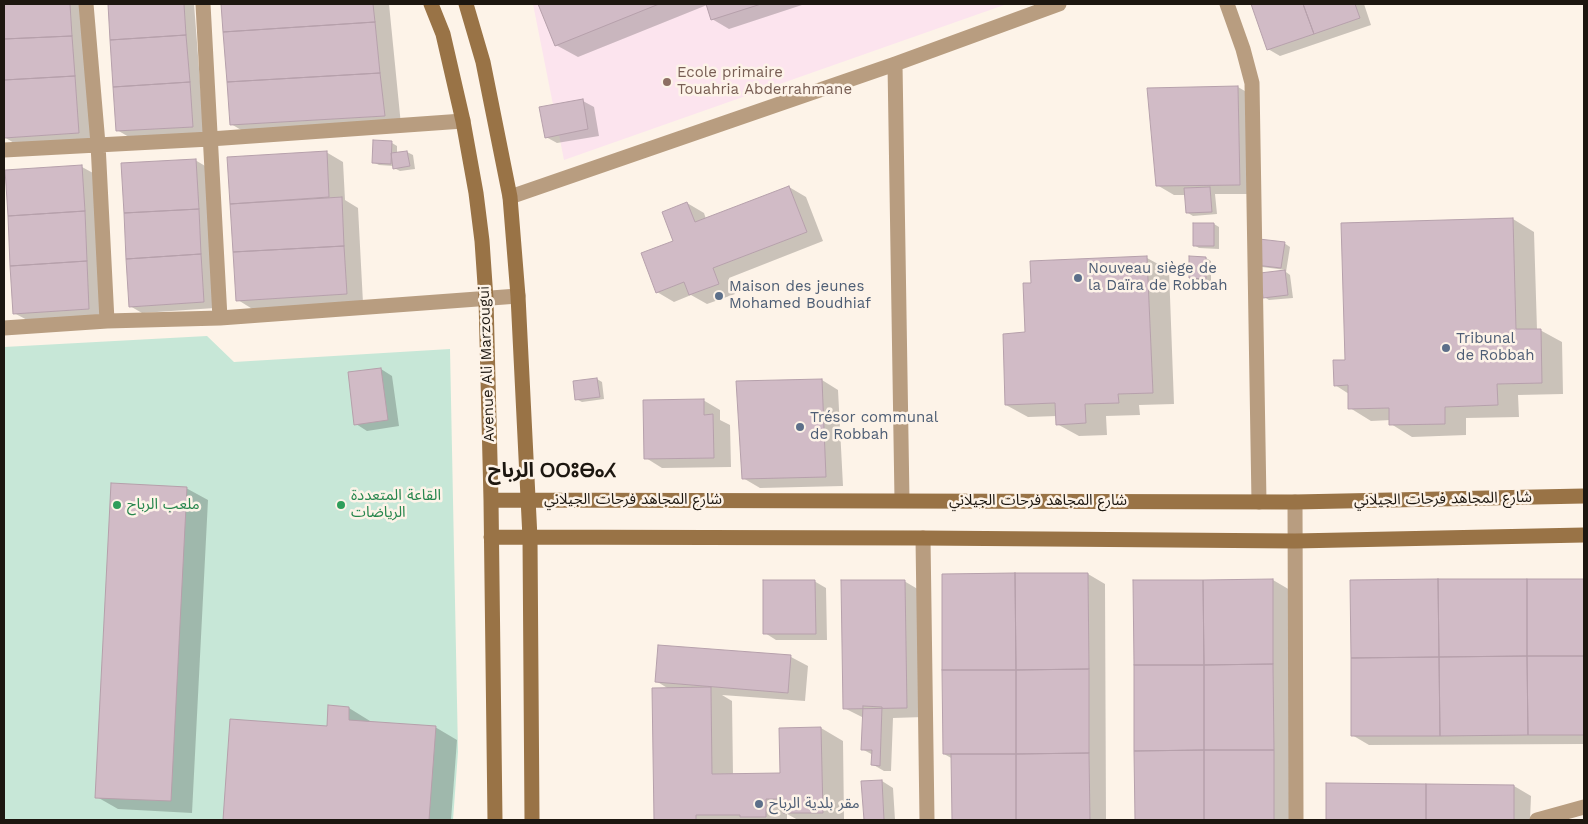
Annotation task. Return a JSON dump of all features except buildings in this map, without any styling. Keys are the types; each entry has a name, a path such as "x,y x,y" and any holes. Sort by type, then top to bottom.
{"street":[{"path":"86,4 98,144 108,321"},
{"path":"203,4 220,318"},
{"name":"Avenue Ali Marzougui","path":"432,4 443,34 463,120 476,193 482,242 486,299 492,537 495,820"},
{"path":"466,4 483,62 510,197 518,296 530,538 532,820"},
{"path":"510,197 895,64 1059,4"},
{"path":"1227,4 1243,49 1252,83 1259,502"},
{"path":"895,64 902,500"},
{"path":"4,150 463,120"},
{"path":"4,328 108,321 220,318 518,296"},
{"name":"شارع المجاهد فرحات الجيلاني","path":"491,500 1295,502 1584,496"},
{"path":"1295,502 1296,820"},
{"path":"492,537 1294,541 1584,535"},
{"path":"922,538 927,820"},
{"path":"1537,820 1584,807"}],"shaded area":[{"name":"Ecole primaire Touahria Abderrahmane","path":"533,4 1007,4 564,160"}],"green space":[{"path":"207,336 234,362 450,349 458,752 453,820 4,820 4,347"}],"place":[{"name":"Ecole primaire Touahria Abderrahmane","path":"667,82"},
{"name":"Nouveau siège de la Daïra de Robbah","path":"1078,278"},
{"name":"Maison des jeunes Mohamed Boudhiaf","path":"719,296"},
{"name":"Tribunal de Robbah","path":"1446,348"},
{"name":"Trésor communal de Robbah","path":"800,427"},
{"name":"ملعب الرباح","path":"117,505"},
{"name":"القاعة المتعددة الرياضات","path":"341,505"},
{"name":"مقر بلدية الرباح","path":"759,804"}],"district":[{"name":"الرباح ⵔⵔⵓⴱⴰⵃ","path":"552,471"}]}
